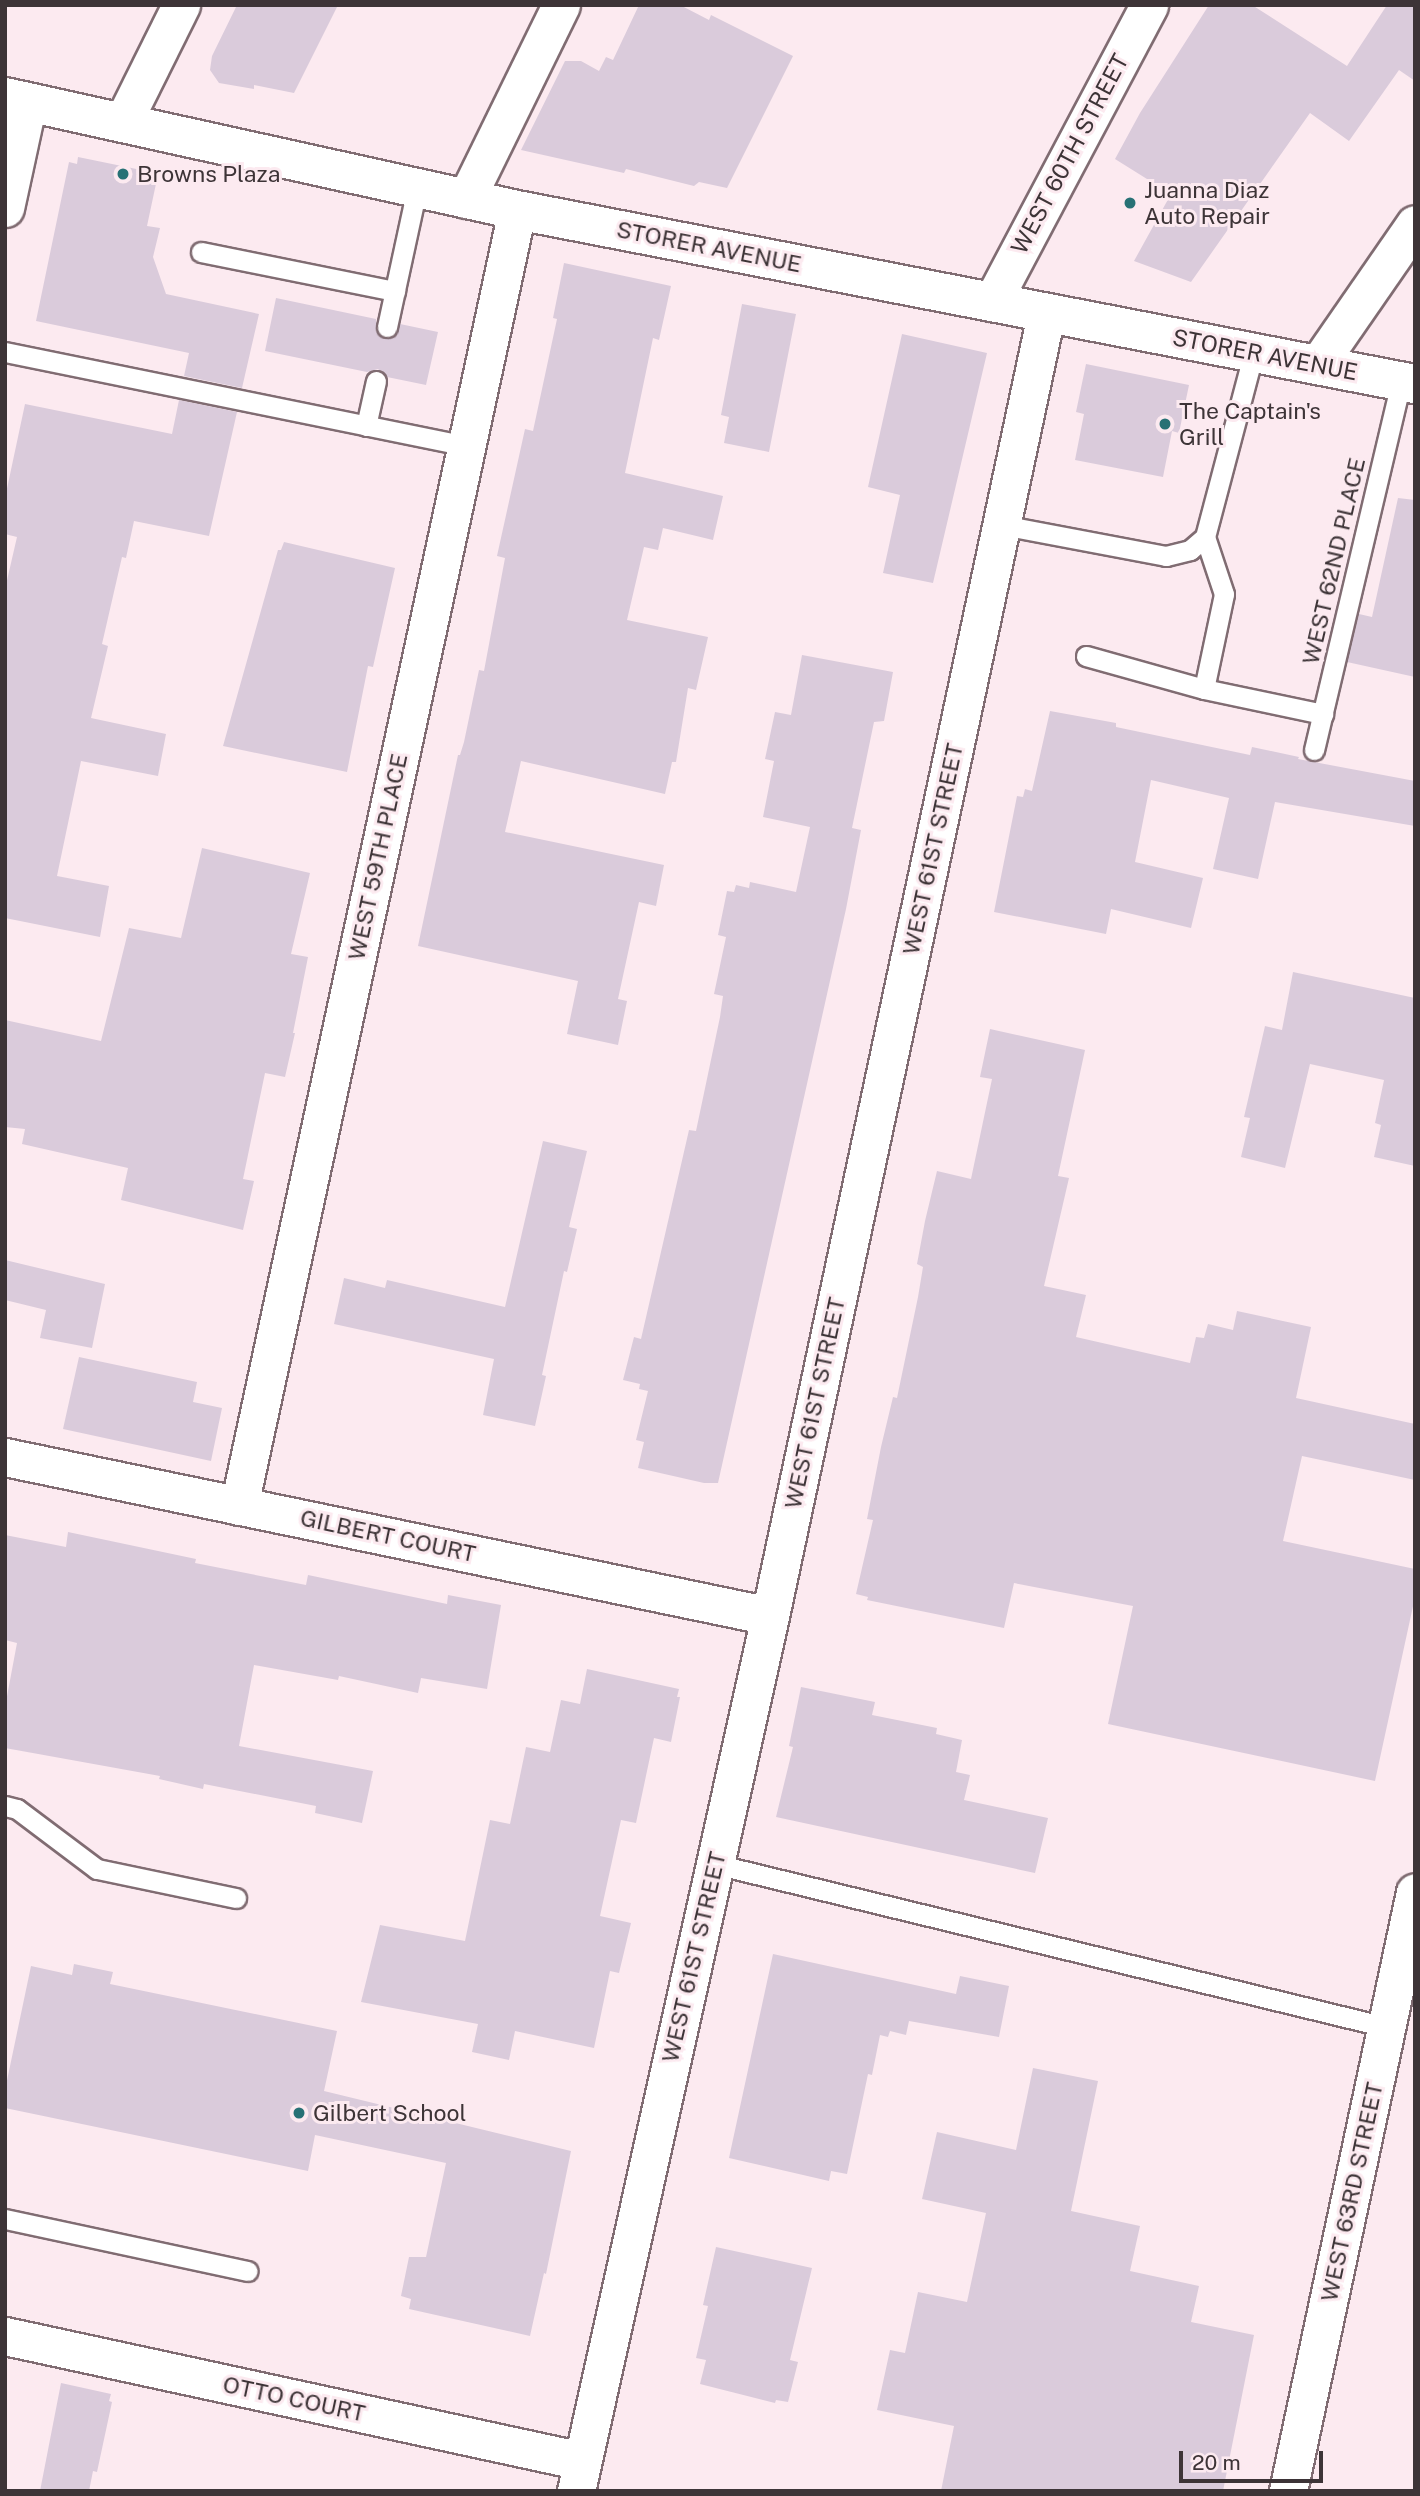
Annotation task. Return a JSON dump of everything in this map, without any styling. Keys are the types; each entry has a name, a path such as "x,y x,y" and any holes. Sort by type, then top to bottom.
{"street":[{"path":"123,122 181,5"},
{"path":"466,199 561,5"},
{"name":"WEST 60TH STREET","path":"992,302 1149,5"},
{"path":"5,208 17,99"},
{"name":"STORER AVENUE","path":"17,99 466,199 1408,383"},
{"name":"WEST 59TH PLACE","path":"239,1506 517,209"},
{"path":"1318,364 1415,224"},
{"name":"WEST 61ST STREET","path":"579,2476 770,1616 1046,314"},
{"name":"GILBERT COURT","path":"5,1457 770,1616"},
{"name":"WEST 63RD STREET","path":"1288,2491 1415,1892"},
{"name":"OTTO COURT","path":"5,2336 579,2476"}],"lane":[{"path":"387,327 417,188"},
{"path":"201,252 395,292"},
{"path":"5,352 466,446"},
{"path":"1203,689 1224,594 1205,537 1254,352"},
{"path":"366,426 376,381"},
{"name":"WEST 62ND PLACE","path":"1314,750 1408,383"},
{"path":"1002,525 1166,556 1190,550 1205,537"},
{"path":"1086,656 1203,689 1322,714"},
{"path":"5,1806 17,1809 97,1868 236,1898"},
{"path":"715,1864 1386,2027"},
{"path":"5,2219 247,2271"}],"building":[{"path":"237,5 338,5 294,93 254,85 254,89 219,83 210,70 212,56"},
{"path":"639,5 680,5 709,20 711,15 793,56 727,188 699,182 694,186 626,169 624,173 521,150 565,61 581,61 599,71 606,57 613,60"},
{"path":"1209,5 1252,5 1347,66 1387,5 1415,5 1415,81 1399,70 1349,141 1310,113 1191,282 1134,261 1171,194 1115,159 1140,113"},
{"path":"78,157 151,172 150,178 157,179 147,226 160,228 153,257 166,294 259,314 242,388 184,376 189,353 36,321 69,162 77,164"},
{"path":"564,263 671,286 659,340 653,338 625,473 723,496 713,540 663,528 658,550 644,547 627,620 708,637 696,690 688,688 676,762 672,762 665,794 521,761 505,832 664,865 656,906 639,902 618,999 627,1001 618,1045 567,1034 578,981 418,946 458,755 464,742 479,670 484,671 505,558 497,556 525,429 533,431 557,319 553,318"},
{"path":"276,298 376,319 376,331 384,339 396,336 400,324 438,332 426,385 387,377 378,369 367,372 265,351"},
{"path":"742,304 796,314 769,452 724,443 729,417 721,415"},
{"path":"902,334 987,353 933,583 883,573 900,495 868,487"},
{"path":"1086,364 1189,385 1179,433 1172,431 1163,477 1075,460 1084,414 1076,412"},
{"path":"179,400 237,412 209,536 134,521 126,558 122,557 102,644 108,646 91,718 166,734 158,776 81,761 57,876 109,886 100,937 5,918 5,589 17,537 5,534 5,498 25,404 172,434"},
{"path":"1398,498 1415,500 1415,677 1347,662 1359,614 1372,617"},
{"path":"284,542 395,568 373,667 368,666 347,772 223,746 278,550 281,550"},
{"path":"802,655 893,672 884,721 874,722 852,828 861,830 846,909 718,1483 704,1483 638,1468 644,1442 636,1440 648,1391 639,1389 640,1384 623,1380 634,1337 641,1339 689,1130 696,1131 723,996 714,994 726,937 718,935 727,891 734,892 736,885 749,888 750,882 796,892 810,827 763,817 774,761 765,759 775,712 791,715"},
{"path":"1050,711 1116,723 1116,727 1250,755 1252,747 1299,757 1298,759 1415,781 1415,826 1275,802 1258,879 1213,869 1229,798 1151,780 1135,862 1203,878 1191,928 1111,909 1106,934 994,912 1017,796 1023,797 1025,789 1032,791"},
{"path":"202,848 310,873 291,954 308,957 295,1033 285,1077 265,1073 243,1179 254,1181 243,1230 121,1200 128,1168 22,1144 25,1129 5,1127 5,1020 101,1041 129,928 181,938"},
{"path":"1293,972 1415,998 1415,1166 1374,1157 1381,1125 1375,1123 1384,1080 1310,1064 1285,1168 1241,1157 1250,1118 1244,1117 1265,1026 1282,1030"},
{"path":"990,1029 1085,1050 1058,1176 1069,1178 1044,1286 1086,1295 1076,1337 1190,1363 1196,1337 1204,1338 1208,1324 1233,1330 1237,1311 1311,1327 1296,1398 1415,1424 1415,1480 1302,1456 1283,1541 1415,1569 1415,1597 1375,1781 1108,1724 1133,1606 1014,1583 1004,1628 867,1600 868,1597 856,1594 873,1520 867,1519 881,1447 893,1397 897,1398 918,1297 923,1267 917,1264 925,1221 937,1171 971,1179 992,1079 980,1077"},
{"path":"543,1141 587,1151 569,1227 577,1229 567,1272 564,1271 542,1375 546,1376 535,1426 483,1415 494,1359 334,1324 344,1278 385,1288 387,1280 505,1307"},
{"path":"5,1260 105,1284 92,1348 40,1338 46,1310 5,1300"},
{"path":"79,1357 197,1382 193,1402 222,1408 211,1461 63,1429"},
{"path":"68,1532 196,1559 195,1563 306,1585 308,1575 447,1604 448,1595 501,1605 487,1689 421,1678 418,1693 339,1676 338,1680 254,1665 239,1746 373,1771 362,1823 315,1813 316,1806 204,1784 203,1789 159,1779 160,1776 5,1748 5,1707 17,1643 5,1640 5,1535 66,1547"},
{"path":"587,1669 679,1689 677,1697 680,1697 671,1742 654,1738 636,1823 621,1820 600,1916 631,1923 619,1973 610,1971 594,2048 515,2031 509,2060 472,2052 478,2024 361,2002 380,1925 465,1941 490,1820 510,1824 526,1747 550,1752 561,1700 580,1704"},
{"path":"801,1687 875,1702 872,1715 937,1728 936,1734 962,1740 956,1772 970,1775 964,1800 1048,1818 1035,1873 776,1817 793,1747 789,1746"},
{"path":"773,1954 956,1994 960,1976 1009,1986 999,2037 909,2021 906,2035 890,2031 888,2037 880,2035 872,2075 868,2074 847,2174 831,2171 829,2181 729,2158"},
{"path":"74,1964 113,1972 110,1984 337,2031 324,2091 571,2151 546,2274 544,2273 530,2336 409,2309 411,2299 401,2296 409,2257 426,2257 446,2163 315,2135 308,2171 5,2108 5,2090 31,1966 72,1975"},
{"path":"1033,2068 1098,2081 1071,2211 1140,2226 1130,2271 1199,2286 1191,2322 1254,2335 1223,2491 941,2491 954,2426 877,2410 890,2350 905,2353 918,2292 967,2302 986,2213 922,2199 937,2132 1016,2150"},
{"path":"716,2247 812,2268 790,2360 798,2362 788,2402 776,2400 775,2403 700,2384 706,2360 696,2358 708,2306 703,2305"},
{"path":"61,2383 111,2394 109,2401 112,2402 97,2472 93,2471 89,2491 40,2491"}],"place":[{"name":"Browns Plaza","path":"123,174"},
{"name":"Juanna Diaz Auto Repair","path":"1130,203"},
{"name":"The Captain's Grill","path":"1165,424"},
{"name":"Gilbert School","path":"299,2113"}]}
